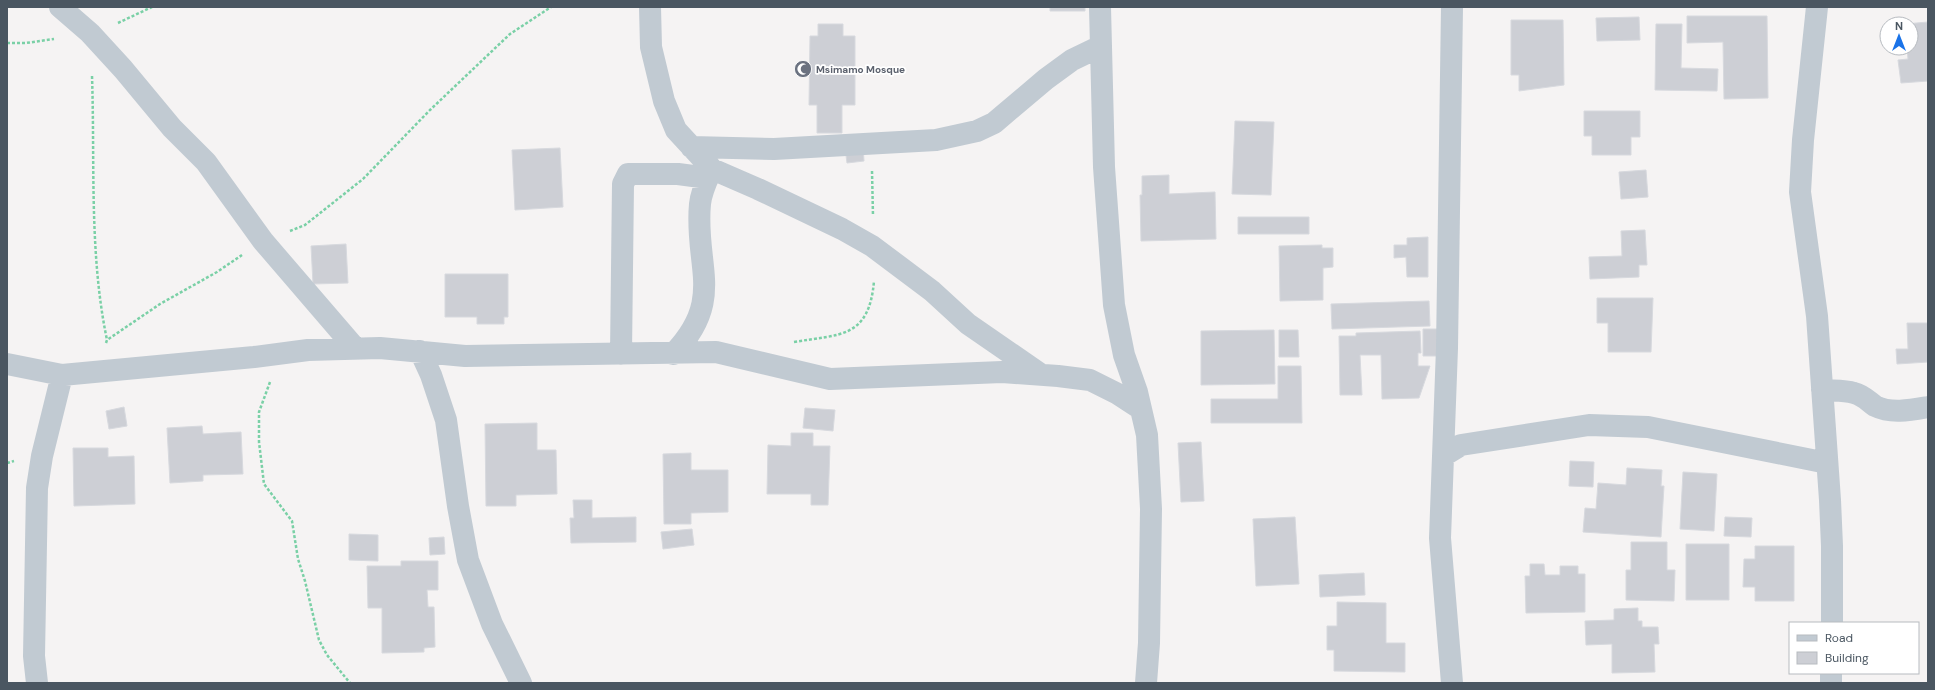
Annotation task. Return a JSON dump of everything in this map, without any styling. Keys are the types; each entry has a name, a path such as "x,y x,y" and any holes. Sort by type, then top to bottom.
{"street":[{"path":"60,7 91,34 123,69 172,128 206,162 263,241 355,348"},
{"path":"650,7 651,47 664,101 676,130 691,147 710,173"},
{"path":"1100,7 1104,167 1114,305 1124,355 1141,409 1147,434 1151,509 1149,642 1146,683"},
{"path":"1452,7 1447,348 1440,538 1452,683"},
{"path":"1817,7 1803,140 1800,192 1817,316 1832,546 1832,622"},
{"path":"691,147 774,149 936,140 976,131 994,123 1046,79 1072,60 1101,46"},
{"path":"673,354 693,329 704,303 705,288 699,208 710,173"},
{"path":"621,354 622,218 623,184 625,177 628,174 710,173 758,189 842,229 872,246 932,292 968,324 1039,373"},
{"path":"7,364 62,375 308,350 355,348 380,348 465,356 673,354 716,352 830,379 1002,372 1039,373 1090,380 1118,394 1141,409"},
{"path":"420,351 431,375 446,420 458,506 468,560 492,624 521,683"},
{"path":"37,683 34,656 37,488 42,456 62,375"},
{"path":"1822,390 1854,393 1866,398 1874,405 1885,410 1906,410 1928,407"},
{"path":"1443,456 1461,445 1589,426 1620,426 1648,427 1827,463"}],"path":[{"path":"7,43 26,43 91,34 152,7"},
{"path":"90,372 107,340 160,304 217,272 263,241 305,225 363,179 430,110 510,34 551,7"},
{"path":"92,73 93,178 99,303 107,340"},
{"path":"788,343 834,337 849,331 860,324 866,312 873,288 875,266 872,246 874,206 872,167 895,142"},
{"path":"281,353 259,412 258,442 264,484 292,521 298,559 320,640 327,655 350,683"}],"building":[{"path":"1050,7 1085,7 1085,11 1050,11"},
{"path":"1687,16 1767,16 1768,98 1724,99 1723,42 1687,43"},
{"path":"1639,17 1640,40 1597,41 1596,18"},
{"path":"1511,20 1563,20 1564,85 1519,91 1519,75 1511,75"},
{"path":"1928,22 1928,81 1901,83 1898,60 1908,59 1908,56 1919,56 1919,23"},
{"path":"818,24 843,24 843,36 855,36 855,105 842,105 842,133 817,133 817,105 809,105 810,36 818,36"},
{"path":"1656,24 1682,24 1681,68 1718,69 1717,91 1655,90"},
{"path":"1584,111 1640,111 1640,137 1631,137 1631,155 1592,155 1592,136 1584,136"},
{"path":"1235,121 1274,122 1271,195 1232,194"},
{"path":"863,146 864,161 847,163 845,148"},
{"path":"560,148 563,207 515,210 512,150"},
{"path":"1646,170 1648,197 1621,199 1619,172"},
{"path":"1169,175 1169,194 1215,192 1216,239 1141,241 1140,195 1142,195 1142,176"},
{"path":"1238,217 1309,217 1309,234 1238,234"},
{"path":"1645,230 1647,265 1639,265 1639,277 1590,279 1589,257 1622,256 1621,231"},
{"path":"1428,237 1428,277 1407,277 1406,257 1394,258 1394,245 1407,245 1407,238"},
{"path":"346,244 348,283 313,284 311,246"},
{"path":"1322,245 1322,248 1333,248 1333,267 1323,268 1323,300 1280,301 1279,246"},
{"path":"445,274 508,274 508,317 504,317 504,324 477,324 477,317 445,317"},
{"path":"1597,298 1653,298 1651,352 1608,352 1608,323 1597,323"},
{"path":"1429,301 1430,326 1332,329 1331,304"},
{"path":"1907,323 1928,323 1928,362 1897,364 1896,349 1908,349"},
{"path":"1423,329 1438,329 1438,356 1423,356"},
{"path":"1274,330 1275,384 1201,385 1201,331"},
{"path":"1279,330 1298,330 1299,357 1279,357"},
{"path":"1420,331 1421,353 1418,353 1418,366 1430,366 1419,398 1382,399 1381,355 1360,355 1362,395 1340,395 1339,336 1356,336 1356,333"},
{"path":"1278,366 1301,366 1302,423 1211,423 1211,399 1278,399"},
{"path":"124,407 127,426 109,429 106,411"},
{"path":"805,408 835,410 833,431 803,428"},
{"path":"537,423 537,450 556,450 557,494 516,495 516,506 486,506 485,424"},
{"path":"202,426 203,434 241,432 243,474 203,475 203,481 170,483 167,428"},
{"path":"791,433 813,433 813,446 830,446 828,505 811,505 811,494 767,494 768,445 791,446"},
{"path":"1201,442 1204,501 1181,502 1178,443"},
{"path":"73,448 108,448 108,457 134,456 135,504 74,506"},
{"path":"691,453 691,470 728,470 728,512 691,513 691,524 664,524 663,454"},
{"path":"1570,461 1594,462 1593,487 1569,486"},
{"path":"1627,468 1662,470 1661,486 1664,486 1661,537 1583,532 1585,508 1596,509 1598,483 1626,485"},
{"path":"1683,472 1717,474 1714,531 1680,529"},
{"path":"573,500 592,500 592,518 636,517 636,542 571,543 570,518 574,518"},
{"path":"1295,517 1299,584 1256,586 1253,519"},
{"path":"1725,517 1752,518 1751,537 1724,536"},
{"path":"692,529 694,545 663,549 661,532"},
{"path":"349,534 378,535 378,561 349,560"},
{"path":"444,537 445,554 430,555 429,538"},
{"path":"1631,542 1667,542 1667,570 1675,570 1674,601 1626,600 1626,570 1631,570"},
{"path":"1686,544 1729,544 1729,600 1686,600"},
{"path":"1755,546 1794,546 1794,601 1755,601 1755,587 1743,587 1744,559 1755,559"},
{"path":"401,561 438,561 438,590 427,590 428,607 434,607 435,647 424,648 424,652 382,653 382,608 368,608 367,566 401,566"},
{"path":"1530,564 1544,564 1545,575 1560,575 1560,566 1578,566 1578,574 1585,574 1585,612 1526,613 1525,576 1530,576"},
{"path":"1364,573 1365,595 1320,597 1319,575"},
{"path":"1337,602 1386,603 1386,643 1405,643 1405,672 1334,671 1334,650 1327,650 1327,626 1337,626"},
{"path":"1638,608 1638,621 1642,621 1642,627 1658,627 1659,644 1654,644 1655,672 1612,673 1612,644 1586,645 1585,621 1614,620 1614,609"}],"place":[{"name":"Msimamo Mosque","path":"803,69"}]}
